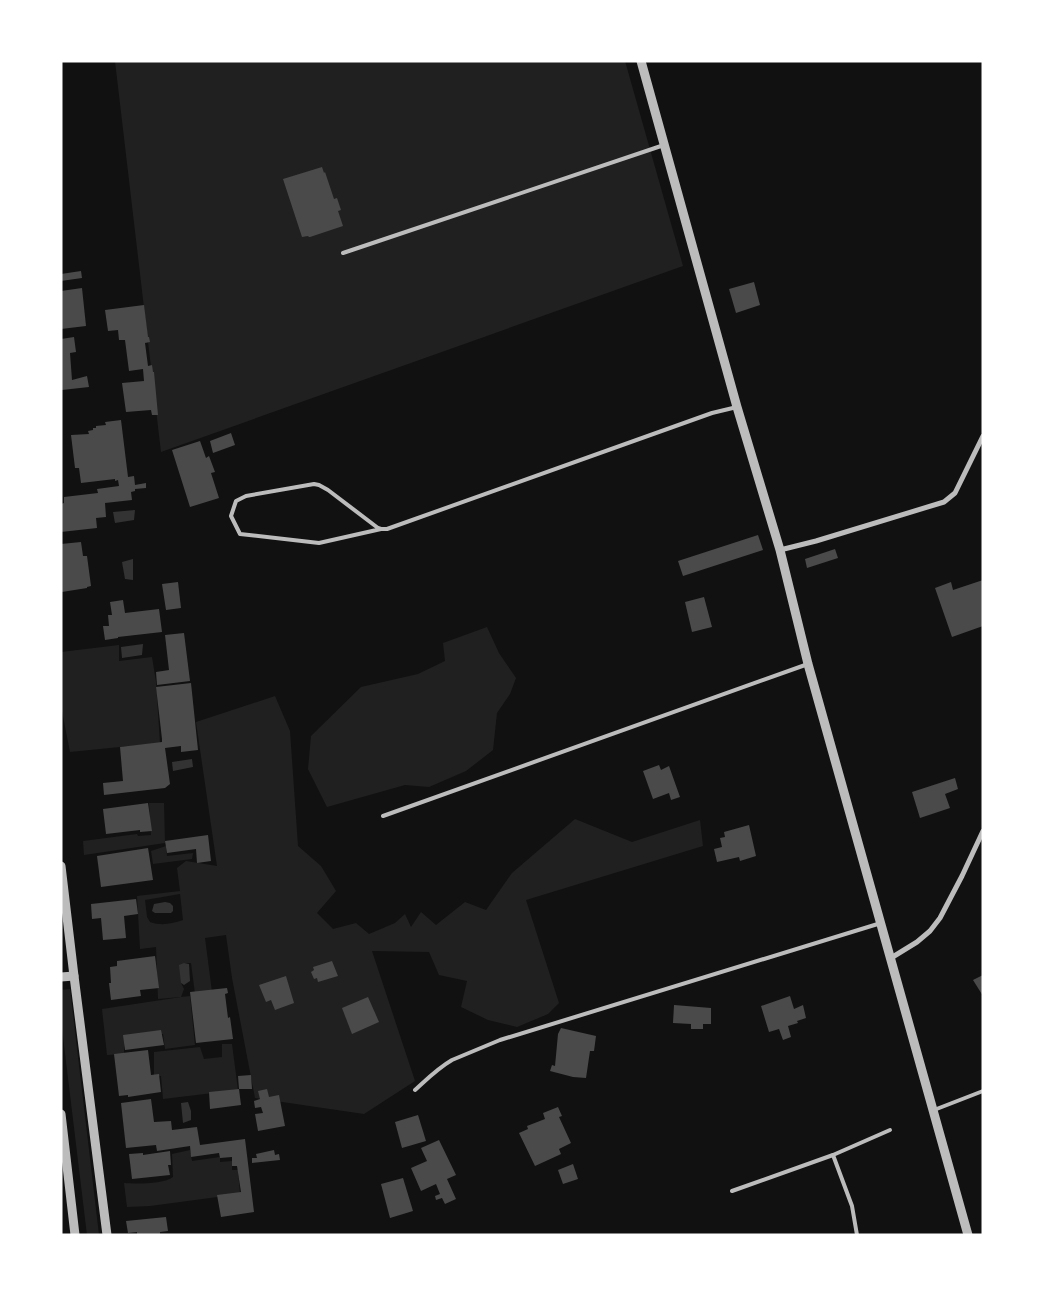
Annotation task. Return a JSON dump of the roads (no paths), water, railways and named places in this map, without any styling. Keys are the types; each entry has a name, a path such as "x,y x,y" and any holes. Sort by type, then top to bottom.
{"street":[{"path":"641,61 780,550 808,664 968,1235"},
{"path":"780,550 944,502 955,493 983,436"},
{"path":"891,958 930,932 940,918 983,831"},
{"path":"61,866 107,1235"},
{"path":"61,977 74,976"},
{"path":"61,1114 75,1235"}],"lane":[{"path":"343,253 664,146"},
{"path":"381,530 328,490 314,484 246,496 236,501 231,516 240,534 319,543 388,529 712,413 738,407"},
{"path":"383,816 808,664"},
{"path":"416,1090 439,1068 452,1060 500,1040 881,923"},
{"path":"934,1110 983,1091"},
{"path":"732,1191 833,1155 890,1130"},
{"path":"833,1155 852,1206 857,1235"}]}
